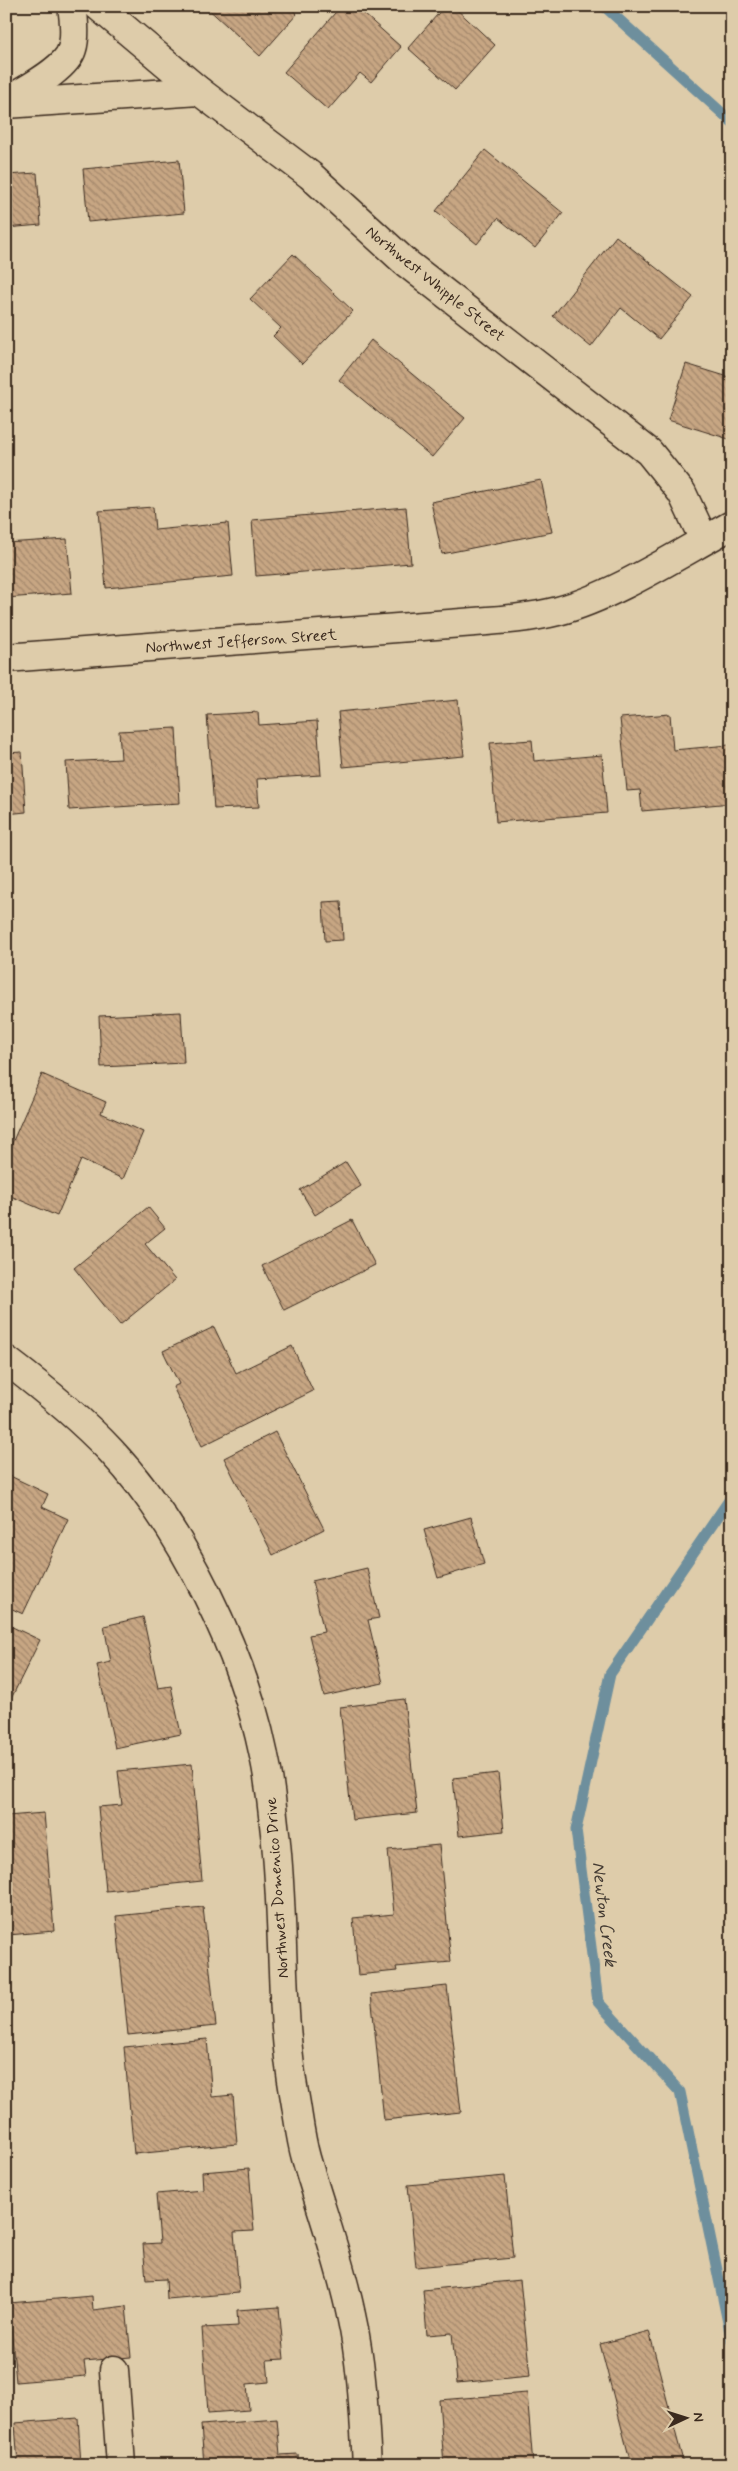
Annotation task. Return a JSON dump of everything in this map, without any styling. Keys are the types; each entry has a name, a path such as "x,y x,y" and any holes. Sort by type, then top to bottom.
{"street":[{"path":"6,103 60,66 72,50 74,29 72,6"},
{"name":"Northwest Whipple Street","path":"98,6 199,91 310,175 405,262 649,452 682,493 704,540"},
{"path":"6,103 199,91"},
{"path":"704,540 732,525"},
{"name":"Northwest Jefferson Street","path":"6,658 518,618 558,611 602,595 704,540"},
{"name":"Northwest Domenico Drive","path":"6,1360 54,1396 111,1452 159,1510 206,1593 243,1679 264,1756 276,1835 284,2005 293,2088 305,2154 339,2263 352,2318 361,2379 367,2465"},
{"path":"114,2370 121,2465"}],"building":[{"path":"205,6 288,6 297,14 260,56"},
{"path":"341,6 355,6 401,47 371,82 360,73 328,110 284,72"},
{"path":"445,6 453,6 495,45 455,90 408,48"},
{"path":"485,150 563,213 535,248 498,218 477,244 436,211"},
{"path":"179,160 184,213 88,222 83,169"},
{"path":"37,173 41,225 6,228 6,175"},
{"path":"616,236 693,297 659,339 621,308 591,347 553,316"},
{"path":"293,254 353,311 302,364 273,336 281,328 250,299"},
{"path":"371,340 465,418 432,457 339,380"},
{"path":"686,364 732,378 732,440 668,420"},
{"path":"541,480 552,532 442,554 431,502"},
{"path":"153,507 155,530 228,523 233,576 106,588 99,511"},
{"path":"406,507 411,563 256,576 252,520"},
{"path":"67,539 72,593 6,598 6,543"},
{"path":"458,700 464,756 343,767 338,712"},
{"path":"258,712 259,725 317,721 321,775 257,779 259,807 214,809 207,715"},
{"path":"670,714 673,750 729,745 732,803 642,811 640,790 627,791 620,718"},
{"path":"176,728 180,803 69,810 66,762 121,759 119,731"},
{"path":"532,740 534,761 602,755 607,813 496,822 490,743"},
{"path":"22,752 26,812 6,814 6,753"},
{"path":"341,901 343,940 325,941 323,902"},
{"path":"181,1012 184,1063 101,1067 99,1016"},
{"path":"42,1074 106,1102 101,1113 143,1132 123,1179 81,1160 57,1216 6,1194 6,1157"},
{"path":"346,1162 361,1186 315,1215 300,1190"},
{"path":"148,1207 165,1228 145,1244 175,1280 120,1325 74,1268"},
{"path":"352,1220 375,1265 284,1310 262,1266"},
{"path":"214,1327 236,1373 292,1346 313,1391 202,1446 173,1387 179,1384 163,1351"},
{"path":"275,1432 324,1529 273,1555 224,1458"},
{"path":"6,1474 48,1494 42,1507 68,1519 23,1614 6,1606"},
{"path":"471,1517 484,1564 438,1578 424,1530"},
{"path":"367,1568 379,1618 368,1620 383,1683 324,1696 309,1635 324,1632 312,1581"},
{"path":"143,1617 158,1688 171,1686 181,1734 115,1748 97,1665 111,1662 104,1626"},
{"path":"6,1624 40,1640 6,1709"},
{"path":"404,1699 417,1813 352,1820 340,1707"},
{"path":"192,1764 202,1881 106,1891 98,1807 122,1805 118,1771"},
{"path":"498,1773 504,1831 459,1836 453,1778"},
{"path":"44,1813 54,1931 8,1935 7,1816"},
{"path":"439,1845 451,1962 396,1967 397,1971 358,1975 353,1918 394,1914 388,1850"},
{"path":"203,1907 216,2026 128,2035 116,1916"},
{"path":"447,1986 461,2112 384,2120 371,1994"},
{"path":"207,2039 212,2097 233,2095 237,2144 134,2154 124,2047"},
{"path":"249,2168 254,2231 234,2232 239,2293 167,2299 166,2279 146,2280 143,2244 160,2243 156,2194 203,2190 202,2172"},
{"path":"505,2176 513,2258 416,2267 408,2185"},
{"path":"520,2280 530,2376 457,2383 452,2333 427,2335 423,2290"},
{"path":"92,2296 93,2310 126,2306 131,2357 84,2361 86,2376 16,2382 9,2303"},
{"path":"279,2307 284,2359 267,2360 269,2382 247,2384 249,2410 208,2413 202,2328 238,2326 237,2310"},
{"path":"649,2331 684,2465 653,2465 651,2459 631,2464 600,2344"},
{"path":"527,2393 533,2465 444,2465 439,2400"},
{"path":"78,2418 81,2465 18,2465 15,2423"},
{"path":"277,2419 280,2455 298,2454 299,2465 204,2465 201,2425"}],"waterway":[{"name":"Newton Creek","path":"604,6 732,122"},
{"name":"Newton Creek","path":"732,1496 610,1674 576,1830 598,2002 680,2092 732,2342"}]}
